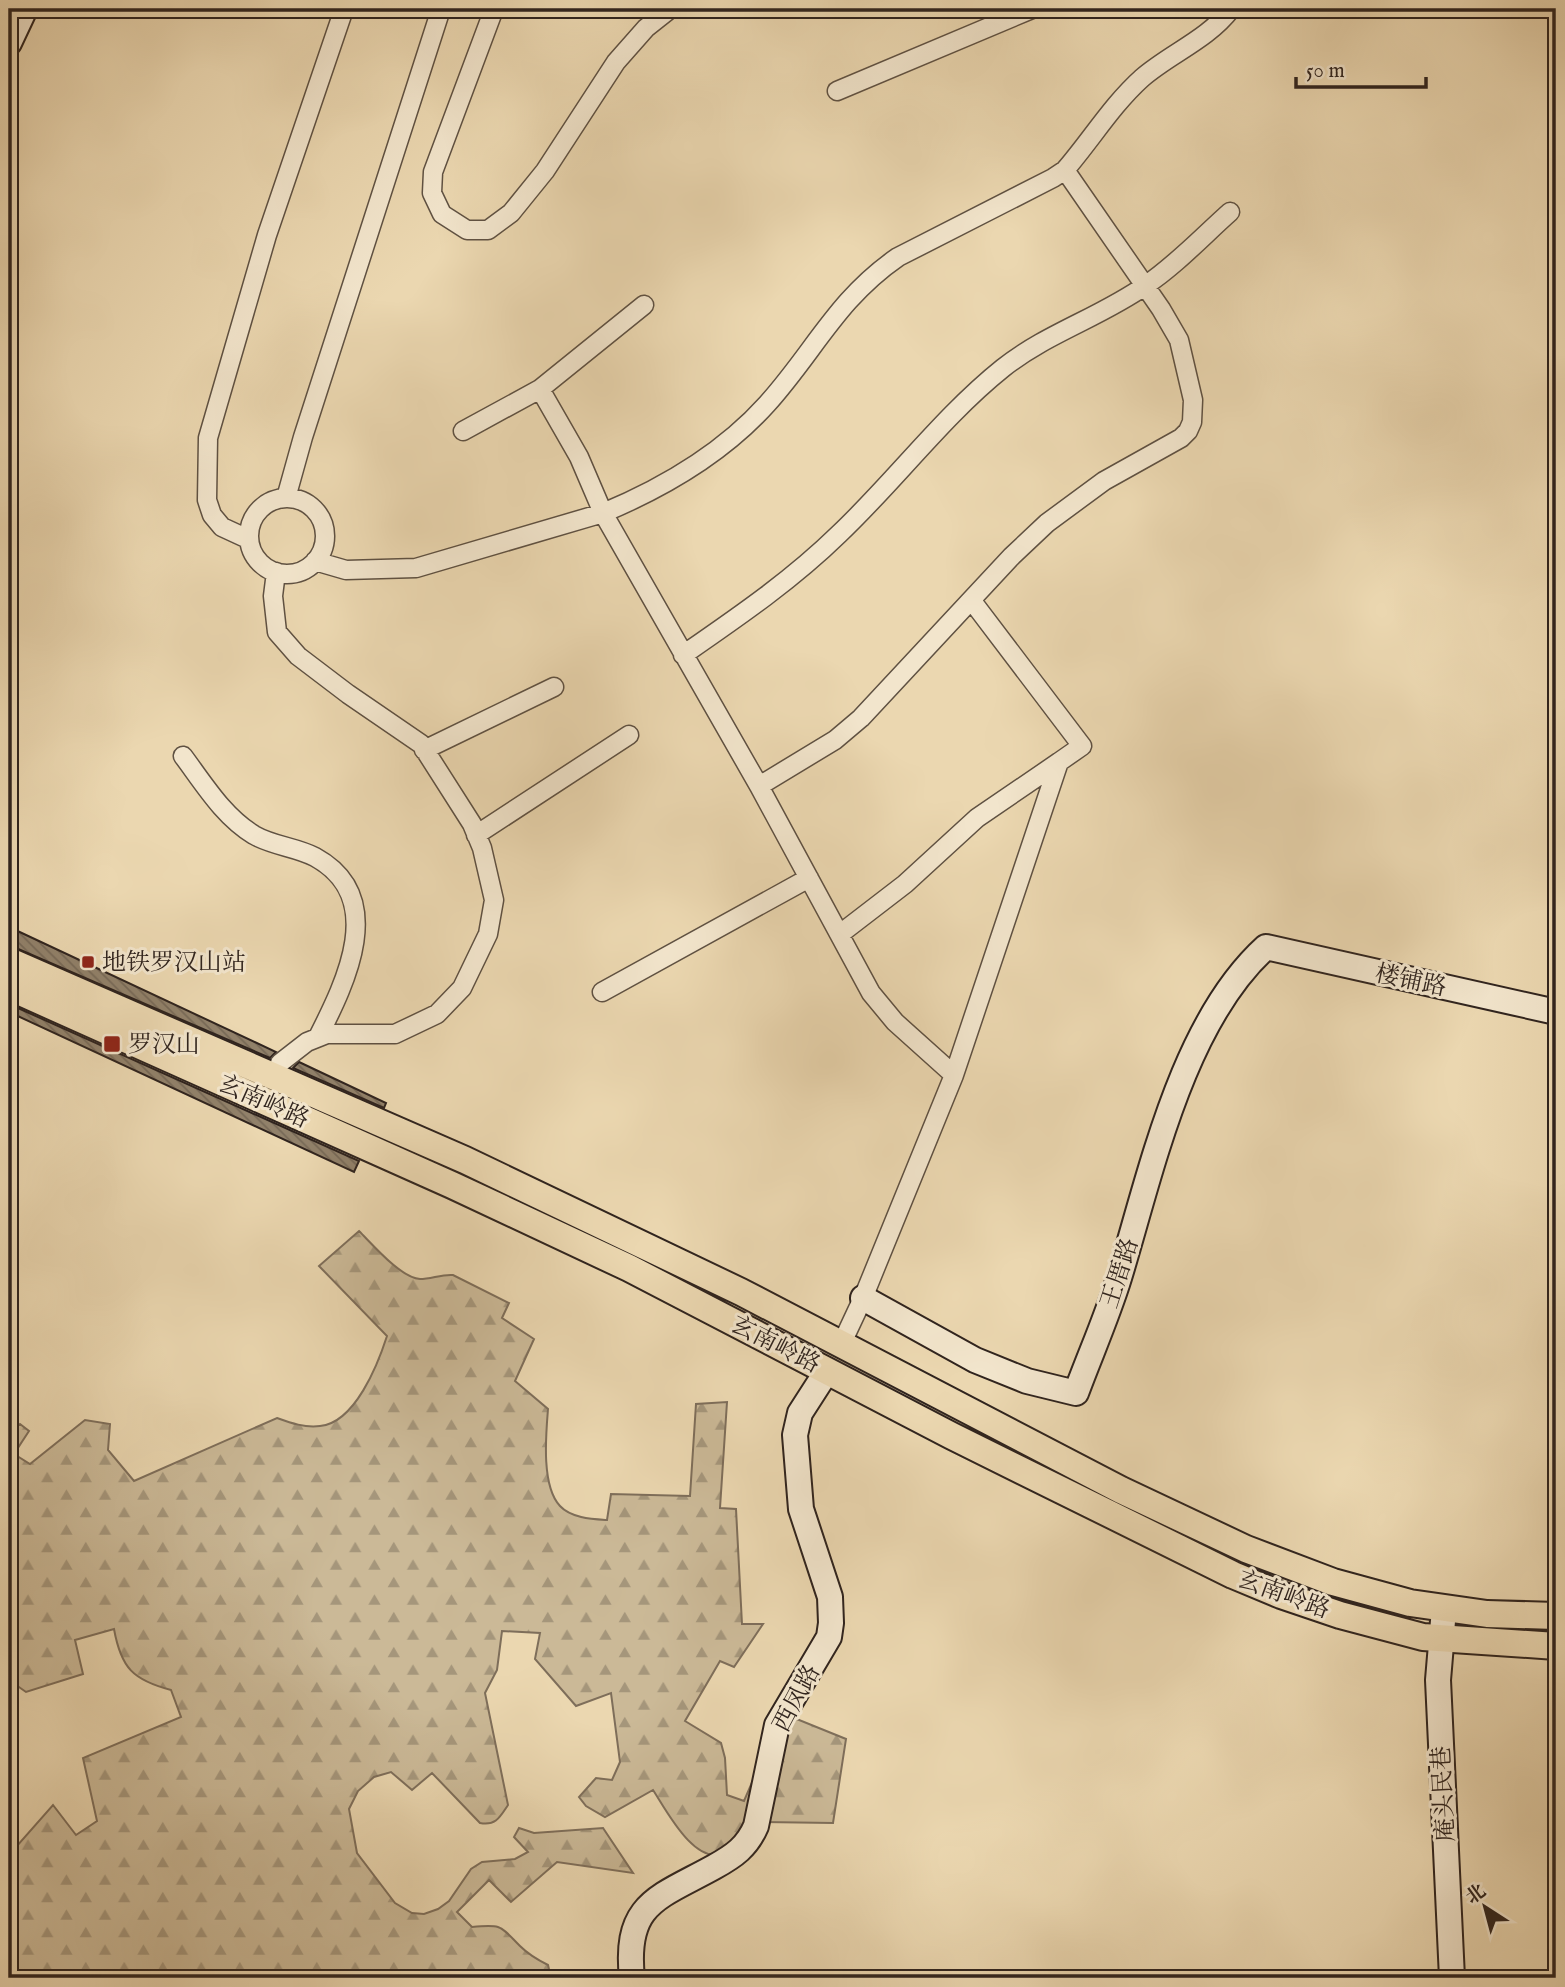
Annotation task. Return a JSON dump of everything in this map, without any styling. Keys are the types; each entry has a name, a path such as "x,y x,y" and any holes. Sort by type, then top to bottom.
{"main road":[{"name":"玄南岭路","path":"9,961 465,1160 741,1293 1121,1490 1273,1560 1362,1591 1444,1609 1487,1614 1556,1616"},
{"name":"玄南岭路","path":"9,987 572,1241 952,1436 1209,1565 1262,1588 1423,1637 1556,1646"}],"street":[{"path":"9,43 25,9"},
{"path":"248,539 222,527 212,514 207,500 208,438 267,235 344,9"},
{"path":"286,498 307,424 440,9"},
{"path":"494,9 433,172 432,193 442,214 467,230 488,230 511,213 545,172 615,62 646,28 670,9"},
{"path":"837,91 1032,9"},
{"path":"315,561 346,569 416,568 603,513 652,490 728,441 768,404 840,310 879,270 898,257 1066,170 1129,91 1160,64 1207,35 1231,9"},
{"path":"759,786 819,750 850,727 875,704 1012,556 1064,508 1104,481 1172,444 1188,432 1194,414 1193,400 1184,356 1171,325 1066,170"},
{"path":"684,654 770,593 824,548 971,397 1004,367 1027,350 1145,286 1230,212"},
{"path":"463,431 540,389 644,305"},
{"path":"540,389 579,457 603,513 759,786 881,1008 954,1075"},
{"path":"280,497 299,499 314,507 323,519 326,537 322,553 315,561 299,572 282,574 268,569 255,557 248,539 249,527 259,510 264,504 280,497"},
{"path":"276,572 273,596 276,632 298,656 421,744 472,824 494,900 488,934 461,988 437,1014 395,1034 327,1034 307,1042 280,1063"},
{"path":"840,934 905,884 977,818 1082,746 972,601"},
{"path":"424,750 554,687"},
{"path":"476,835 629,735"},
{"path":"183,755 218,804 234,820 256,836 313,856 338,872 354,906 356,940 344,987 318,1037"},
{"path":"841,1345 863,1298 954,1075 1059,762"},
{"path":"602,992 809,878"},
{"name":"楼铺路","path":"1266,947 1556,1012"},
{"name":"王厝路","path":"863,1298 975,1360 1017,1378 1076,1393 1118,1282 1149,1175 1185,1073 1229,988 1266,947"},
{"name":"西凤路","path":"632,1978 635,1928 646,1906 733,1856 749,1841 756,1826 777,1725 829,1637 830,1597 801,1509 794,1435 800,1413 827,1371"},
{"name":"庵头民巷","path":"1444,1609 1438,1680 1452,1978"}],"green space":[{"path":"359,1231 388,1260 412,1277 424,1279 453,1275 509,1303 502,1318 534,1339 515,1381 548,1409 547,1473 554,1497 560,1506 570,1513 607,1520 611,1494 690,1496 696,1404 727,1402 720,1508 736,1509 742,1624 763,1624 734,1667 720,1661 685,1721 721,1743 725,1758 727,1795 744,1801 782,1713 846,1739 833,1823 757,1822 729,1849 714,1855 693,1845 673,1822 653,1790 605,1817 586,1806 579,1797 596,1778 612,1780 620,1762 611,1693 576,1706 535,1659 540,1633 502,1631 497,1670 485,1693 508,1805 500,1817 494,1822 480,1823 432,1773 412,1790 391,1772 374,1777 358,1791 349,1809 357,1853 395,1903 412,1913 424,1914 449,1901 471,1869 482,1862 515,1859 528,1852 514,1837 519,1828 534,1833 603,1828 633,1873 557,1862 511,1902 489,1880 457,1912 472,1927 496,1926 504,1930 526,1952 548,1965 551,1978 9,1978 9,1849 17,1846 53,1805 76,1835 97,1821 83,1758 181,1717 171,1690 138,1677 125,1663 114,1629 75,1640 83,1674 26,1692 9,1680 9,1433 20,1424 29,1431 14,1454 30,1464 85,1420 110,1424 108,1450 134,1481 277,1418 309,1426 333,1422 344,1415 363,1390 387,1336 319,1266"}],"building":[{"path":"9,927 276,1052 270,1058 9,945"},
{"path":"9,1004 359,1161 354,1172 9,1012"},
{"path":"299,1062 386,1103 384,1108 293,1068"}],"place":[{"name":"地铁罗汉山站","path":"88,962"},
{"name":"罗汉山","path":"112,1044"}]}
